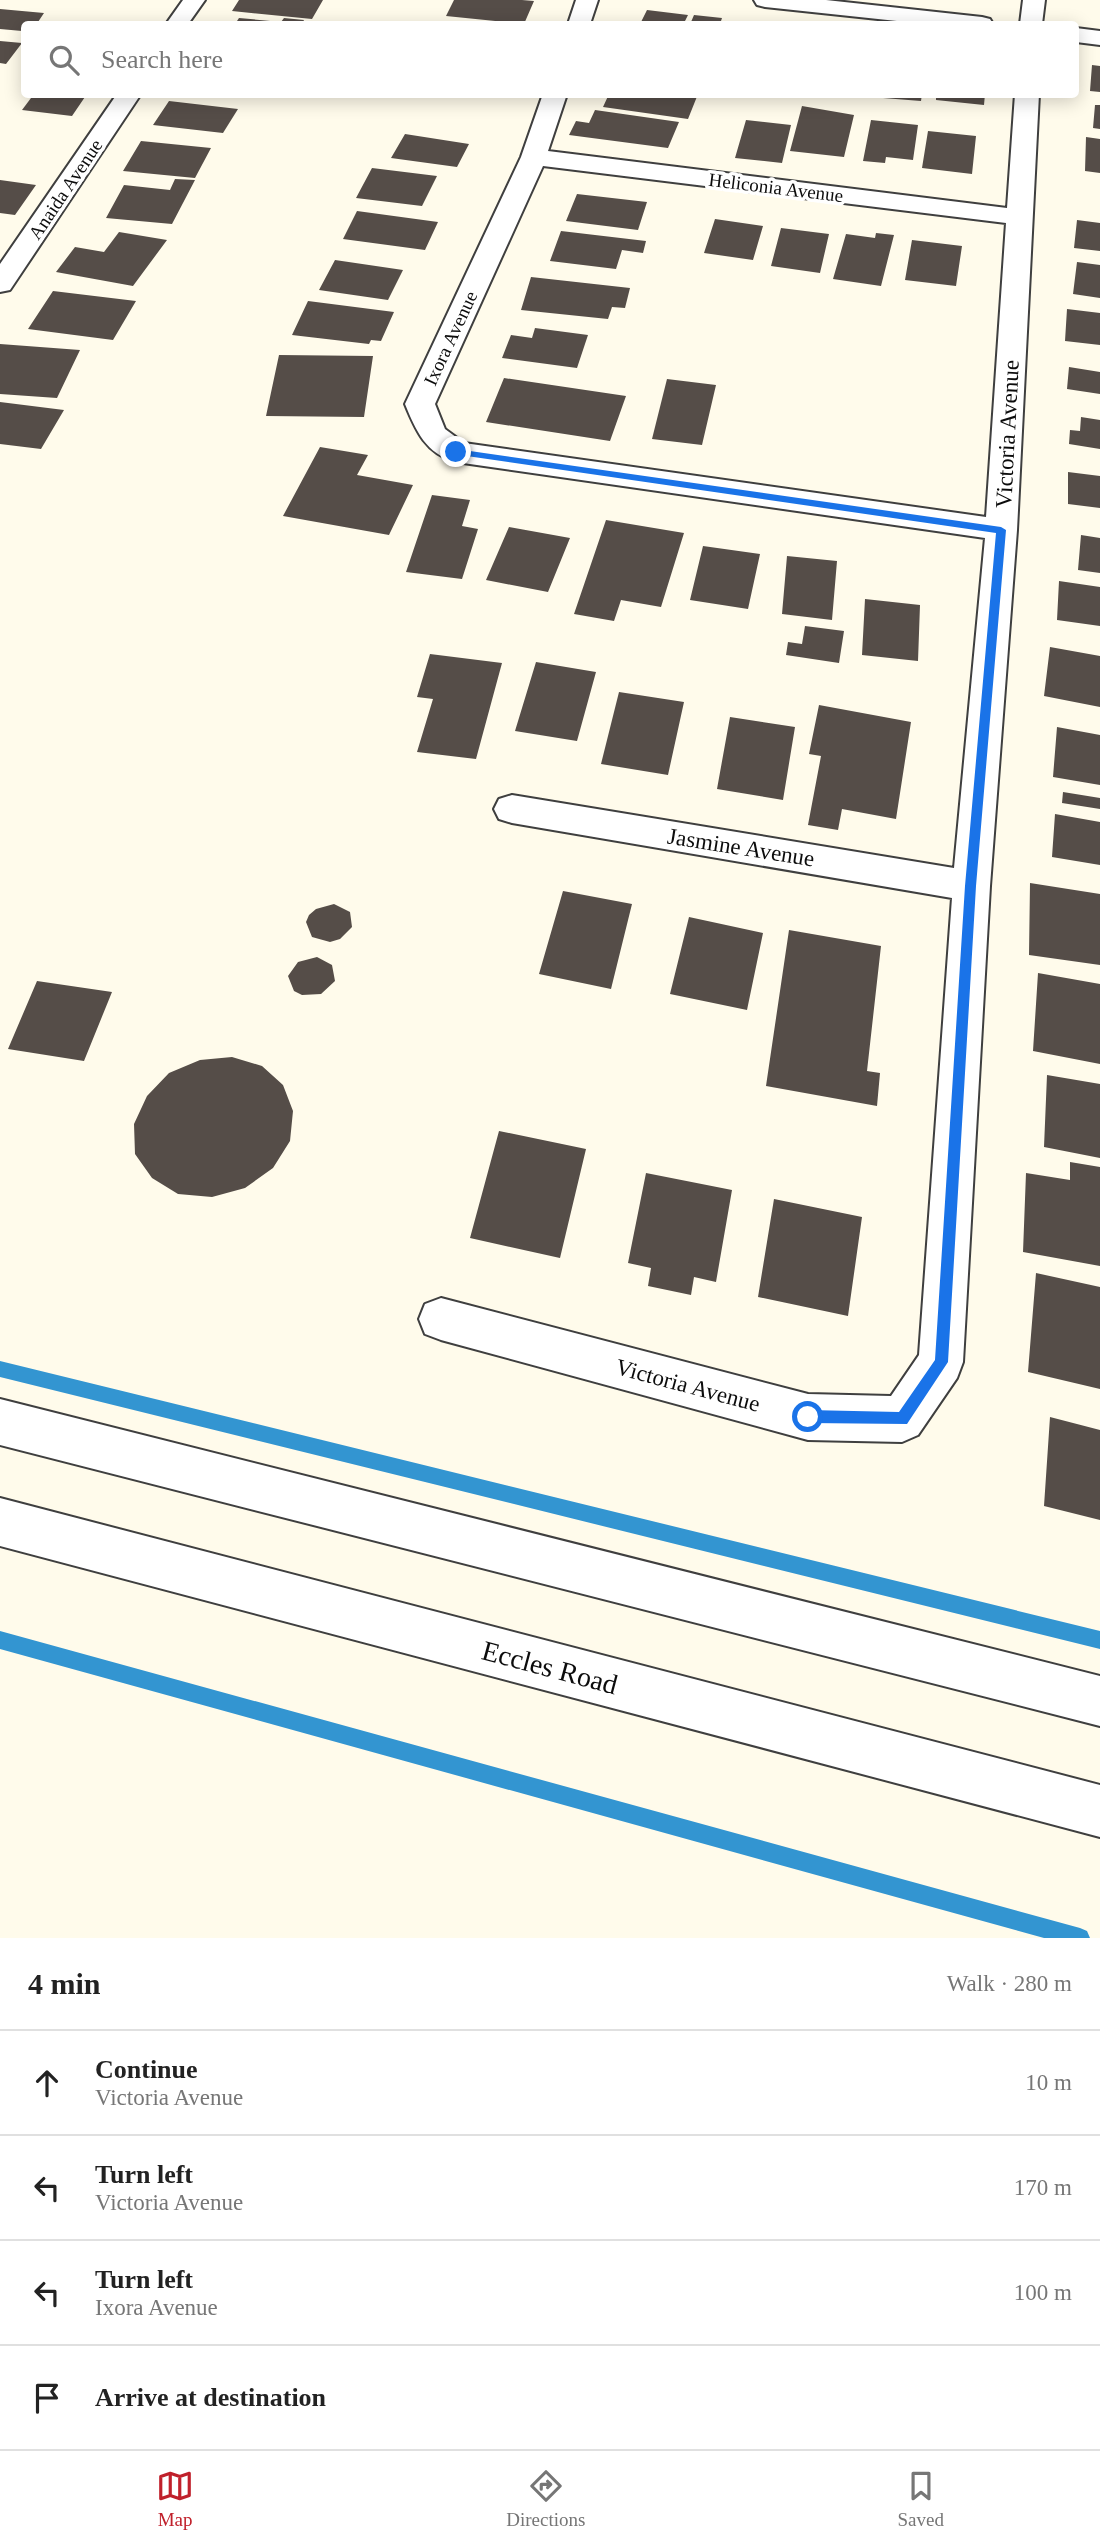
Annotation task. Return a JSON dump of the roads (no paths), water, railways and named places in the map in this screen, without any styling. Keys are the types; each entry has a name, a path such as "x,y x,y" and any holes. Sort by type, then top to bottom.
{"street":[{"path":"179,21 194,0"},
{"path":"580,21 587,0"},
{"path":"765,0 955,21"},
{"path":"1031,21 1034,0"},
{"path":"1079,35 1100,38"},
{"name":"Anaida Avenue","path":"0,284 126,98"},
{"name":"Ixora Avenue","path":"554,98 534,157 420,404 432,434 456,452 1001,530"},
{"name":"Victoria Avenue","path":"441,1319 808,1417 902,1419 941,1362 971,886 1001,530 1027,98"},
{"name":"Heliconia Avenue","path":"534,157 1019,218"},
{"name":"Jasmine Avenue","path":"512,809 971,886"},
{"path":"0,1422 1100,1701"},
{"name":"Eccles Road","path":"0,1522 1100,1811"}],"waterway":[{"path":"0,1369 1100,1640"},
{"path":"0,1640 1080,1938"}]}
